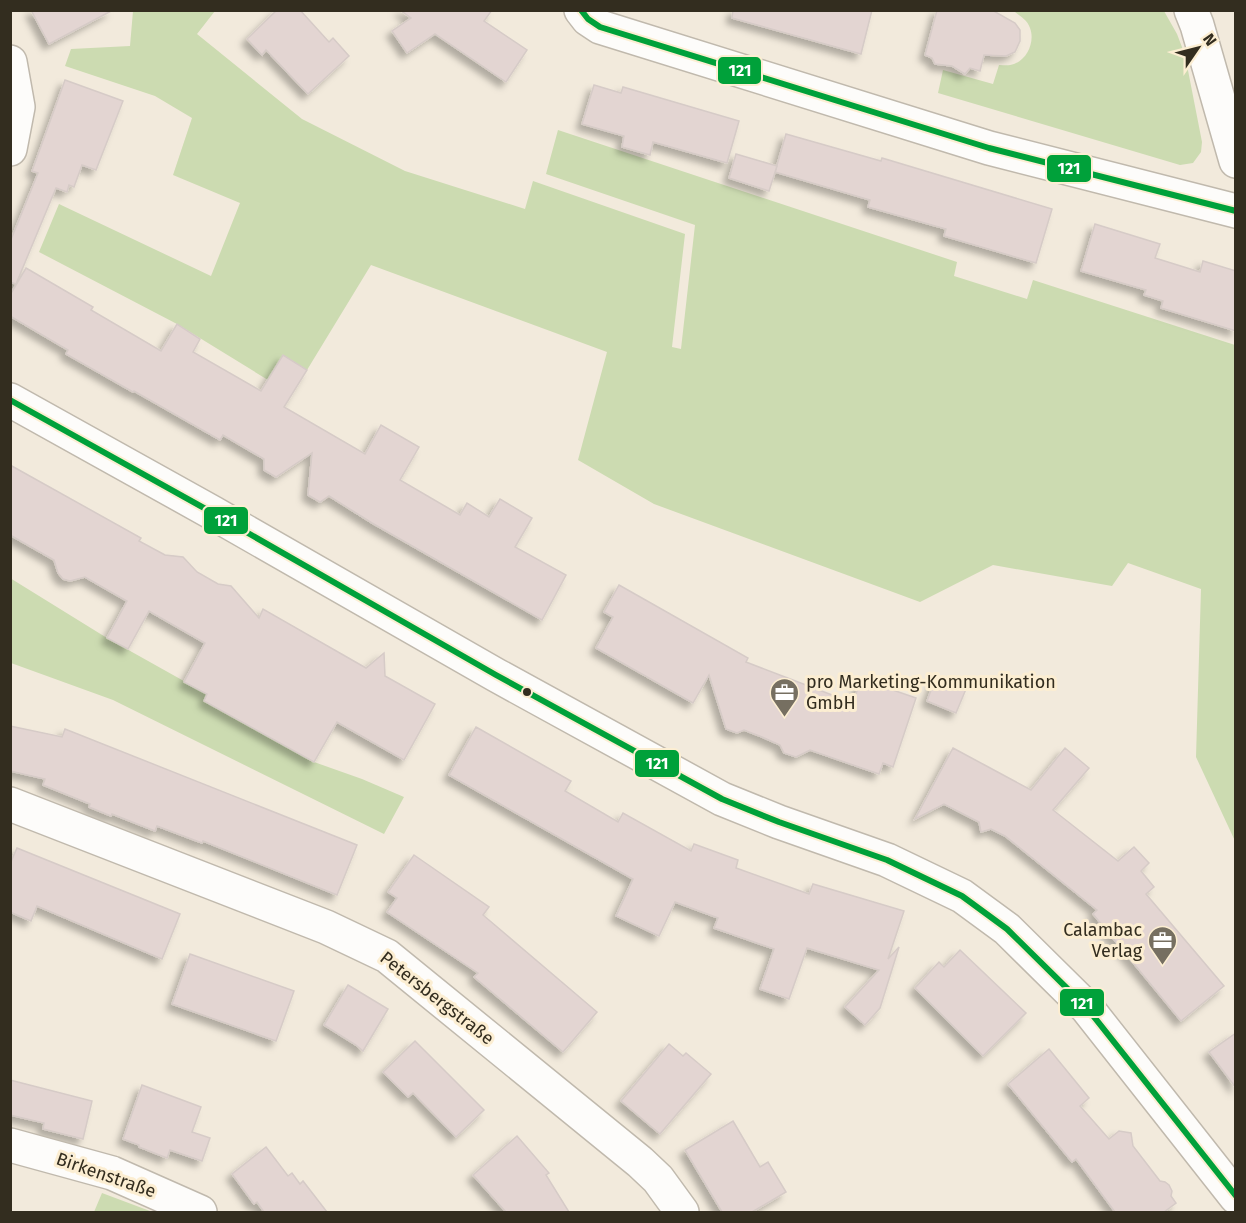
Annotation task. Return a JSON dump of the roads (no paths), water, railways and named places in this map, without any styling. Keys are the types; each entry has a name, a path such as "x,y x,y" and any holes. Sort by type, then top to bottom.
{"street":[{"path":"581,10 588,19 608,30 874,114 989,148 1236,212"},
{"path":"1191,10 1236,161"},
{"path":"10,62 18,107 10,149"},
{"path":"10,400 722,799 779,822 887,860 962,896 1007,929 1087,1008 1236,1197"},
{"name":"Petersbergstraße","path":"10,804 327,927 387,956 640,1162 658,1179 682,1212"},
{"name":"Birkenstraße","path":"10,1144 112,1173 200,1212"}],"place":[{"name":"pro Marketing-Kommunikation GmbH","path":"785,718"},
{"name":"Calambac Verlag","path":"1163,966"}]}
